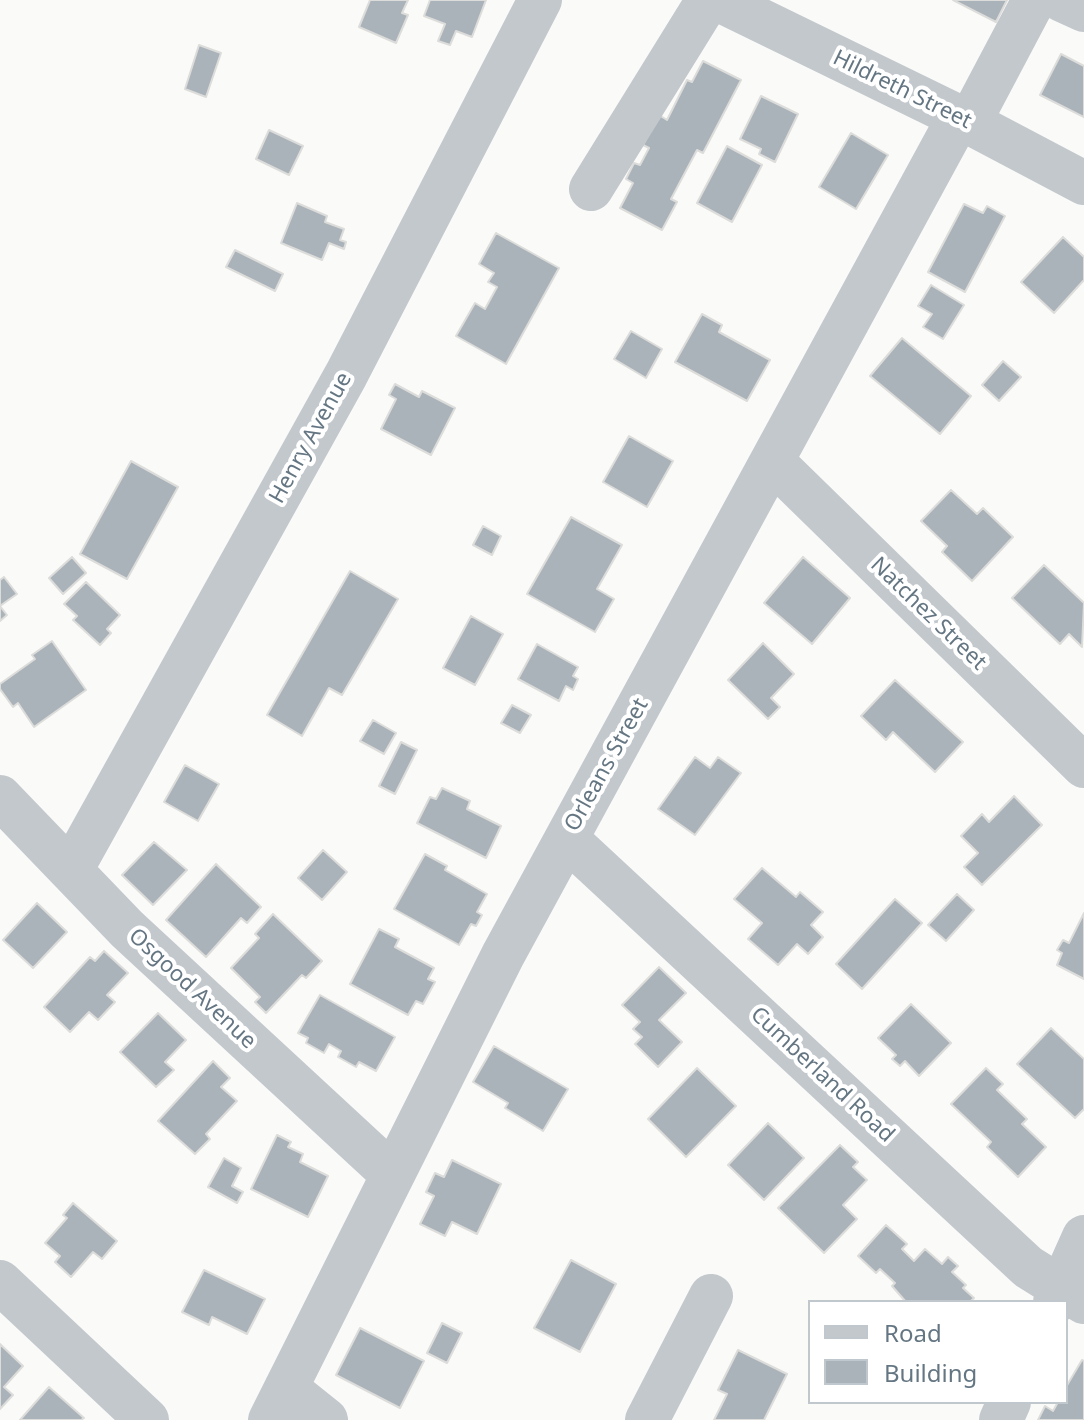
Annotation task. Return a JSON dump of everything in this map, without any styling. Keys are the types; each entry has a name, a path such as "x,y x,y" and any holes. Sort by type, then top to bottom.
{"street":[{"name":"Henry Avenue","path":"71,870 346,375 540,0"},
{"path":"591,189 708,0"},
{"name":"Hildreth Street","path":"719,0 964,120 1084,183"},
{"name":"Orleans Street","path":"278,1404 503,955 772,461 1034,0"},
{"path":"1062,0 1084,10"},
{"name":"Natchez Street","path":"772,461 1084,766"},
{"name":"Osgood Avenue","path":"0,797 127,929 392,1174"},
{"name":"Cumberland Road","path":"567,839 1028,1267 1067,1297"},
{"path":"1067,1297 1084,1237"},
{"path":"0,1282 147,1420"},
{"path":"647,1420 711,1296"},
{"path":"278,1404 326,1420"}],"building":[{"path":"370,0 408,0 402,13 408,15 396,43 359,27"},
{"path":"430,0 486,0 472,37 456,31 450,45 438,41 445,24 424,16"},
{"path":"953,0 1007,0 996,22"},
{"path":"199,45 221,53 206,97 185,89"},
{"path":"1061,54 1084,66 1084,117 1040,95"},
{"path":"703,61 741,80 703,153 697,150 671,199 677,202 662,230 620,208 633,183 626,179 634,163 640,165 649,148 643,145 659,115 667,120 687,80 692,82"},
{"path":"761,96 798,114 775,162 759,154 761,149 740,139"},
{"path":"269,130 303,146 289,175 256,159"},
{"path":"851,133 888,155 856,209 819,187"},
{"path":"727,146 762,165 732,222 697,203"},
{"path":"297,203 327,216 325,222 344,229 340,240 346,242 344,249 329,243 322,260 281,243"},
{"path":"964,204 983,213 987,206 1005,216 965,292 928,272"},
{"path":"496,233 559,268 506,364 456,336 475,303 485,309 497,287 488,282 494,273 479,264"},
{"path":"1063,237 1084,257 1084,280 1054,313 1021,282"},
{"path":"235,250 283,274 275,291 226,267"},
{"path":"931,285 964,305 943,339 923,327 932,314 918,306"},
{"path":"702,314 722,325 719,332 770,360 747,401 675,362"},
{"path":"631,331 662,349 646,378 614,359"},
{"path":"902,338 971,396 940,434 870,376"},
{"path":"1003,361 1021,377 999,401 982,385"},
{"path":"395,384 419,397 422,391 455,408 431,455 381,429 396,399 389,395"},
{"path":"629,436 673,461 647,507 603,482"},
{"path":"131,461 178,487 127,579 80,554"},
{"path":"951,490 977,514 983,508 1013,537 972,581 942,552 947,546 921,521"},
{"path":"571,517 622,545 597,589 614,599 595,632 527,594"},
{"path":"483,526 501,536 492,555 473,545"},
{"path":"72,557 86,573 63,594 49,578"},
{"path":"803,557 850,598 812,644 764,603"},
{"path":"1044,565 1084,603 1082,647 1069,634 1060,644 1012,598"},
{"path":"350,571 398,599 342,695 329,688 302,736 267,715"},
{"path":"4,577 17,594 0,606 0,580"},
{"path":"86,582 120,615 107,629 111,633 100,645 73,620 77,616 64,604"},
{"path":"0,606 7,615 0,621"},
{"path":"471,616 503,634 475,685 443,668"},
{"path":"52,641 86,690 34,727 18,703 13,707 0,689 0,684 35,659 32,655"},
{"path":"763,643 794,674 771,698 780,707 768,719 728,680"},
{"path":"537,644 578,667 573,676 578,679 573,690 566,686 559,701 518,679"},
{"path":"895,680 963,742 935,772 893,732 886,740 861,716"},
{"path":"512,705 531,715 520,733 501,723"},
{"path":"373,720 396,733 384,754 360,741"},
{"path":"401,742 417,750 395,794 379,786"},
{"path":"695,757 710,768 718,757 741,773 695,835 658,809"},
{"path":"185,765 219,784 198,821 164,802"},
{"path":"442,788 470,801 467,809 501,826 486,858 417,823 430,797 436,799"},
{"path":"1014,796 1042,825 982,885 964,867 978,853 961,836 982,814 989,822"},
{"path":"154,842 187,870 153,905 122,875"},
{"path":"323,850 347,872 322,900 298,878"},
{"path":"425,854 447,866 445,870 487,894 477,912 482,915 476,926 471,924 459,945 394,909"},
{"path":"216,864 261,907 247,923 241,918 206,957 166,920"},
{"path":"762,868 796,897 800,892 823,912 811,925 823,937 808,954 797,944 778,965 748,939 762,923 734,899"},
{"path":"957,894 974,910 946,941 928,925"},
{"path":"895,899 922,923 862,989 836,964"},
{"path":"37,903 67,932 33,968 3,940"},
{"path":"1084,913 1084,979 1057,965 1062,953 1057,950 1063,940 1069,943"},
{"path":"273,914 322,961 306,978 302,975 266,1013 255,1002 260,997 231,968 259,938 255,934"},
{"path":"379,929 399,939 395,947 434,968 428,979 435,982 423,1004 416,1001 408,1015 350,984"},
{"path":"104,951 128,973 107,995 115,1002 98,1020 89,1012 70,1032 44,1007 90,957 95,961"},
{"path":"659,967 686,993 659,1020 682,1042 658,1067 635,1044 642,1037 633,1029 640,1022 622,1005"},
{"path":"320,995 395,1037 376,1071 359,1062 356,1067 338,1057 341,1051 329,1044 324,1053 306,1043 308,1038 298,1033"},
{"path":"911,1004 951,1043 919,1076 905,1061 900,1066 892,1059 896,1055 878,1038"},
{"path":"158,1013 186,1040 165,1062 174,1070 156,1087 120,1052"},
{"path":"1051,1028 1084,1059 1084,1109 1075,1118 1017,1064"},
{"path":"494,1046 568,1089 543,1131 505,1108 508,1103 473,1082"},
{"path":"213,1061 230,1078 221,1087 237,1101 206,1134 210,1139 195,1154 158,1121"},
{"path":"697,1068 736,1106 686,1157 648,1119"},
{"path":"986,1068 1003,1084 997,1090 1027,1119 1022,1124 1046,1147 1018,1177 987,1147 991,1142 951,1104"},
{"path":"768,1123 804,1158 764,1200 728,1165"},
{"path":"277,1135 291,1142 288,1147 303,1154 300,1162 328,1176 308,1217 251,1189"},
{"path":"840,1145 858,1162 853,1167 867,1180 843,1205 857,1219 824,1253 778,1208"},
{"path":"224,1158 241,1168 232,1186 243,1192 237,1203 208,1187"},
{"path":"452,1160 501,1184 477,1234 452,1222 445,1236 420,1224 434,1196 426,1192 435,1173 444,1177"},
{"path":"73,1203 117,1241 102,1259 93,1252 71,1277 55,1262 60,1256 45,1243 67,1218 63,1215"},
{"path":"886,1225 907,1244 902,1249 914,1261 925,1249 942,1264 948,1257 958,1266 952,1272 974,1298 904,1300 892,1286 895,1283 880,1269 876,1273 858,1256"},
{"path":"571,1260 616,1284 580,1352 534,1328"},
{"path":"204,1270 265,1299 247,1334 212,1317 209,1325 182,1312"},
{"path":"442,1323 462,1333 447,1363 427,1353"},
{"path":"360,1328 424,1361 400,1408 336,1375"},
{"path":"0,1344 23,1366 4,1387 13,1395 0,1409"},
{"path":"738,1350 787,1374 764,1420 714,1420 727,1394 718,1390"},
{"path":"1084,1361 1084,1420 1038,1420 1045,1406 1053,1411 1057,1404 1068,1404 1068,1384"},
{"path":"49,1387 84,1418 20,1420"}]}
